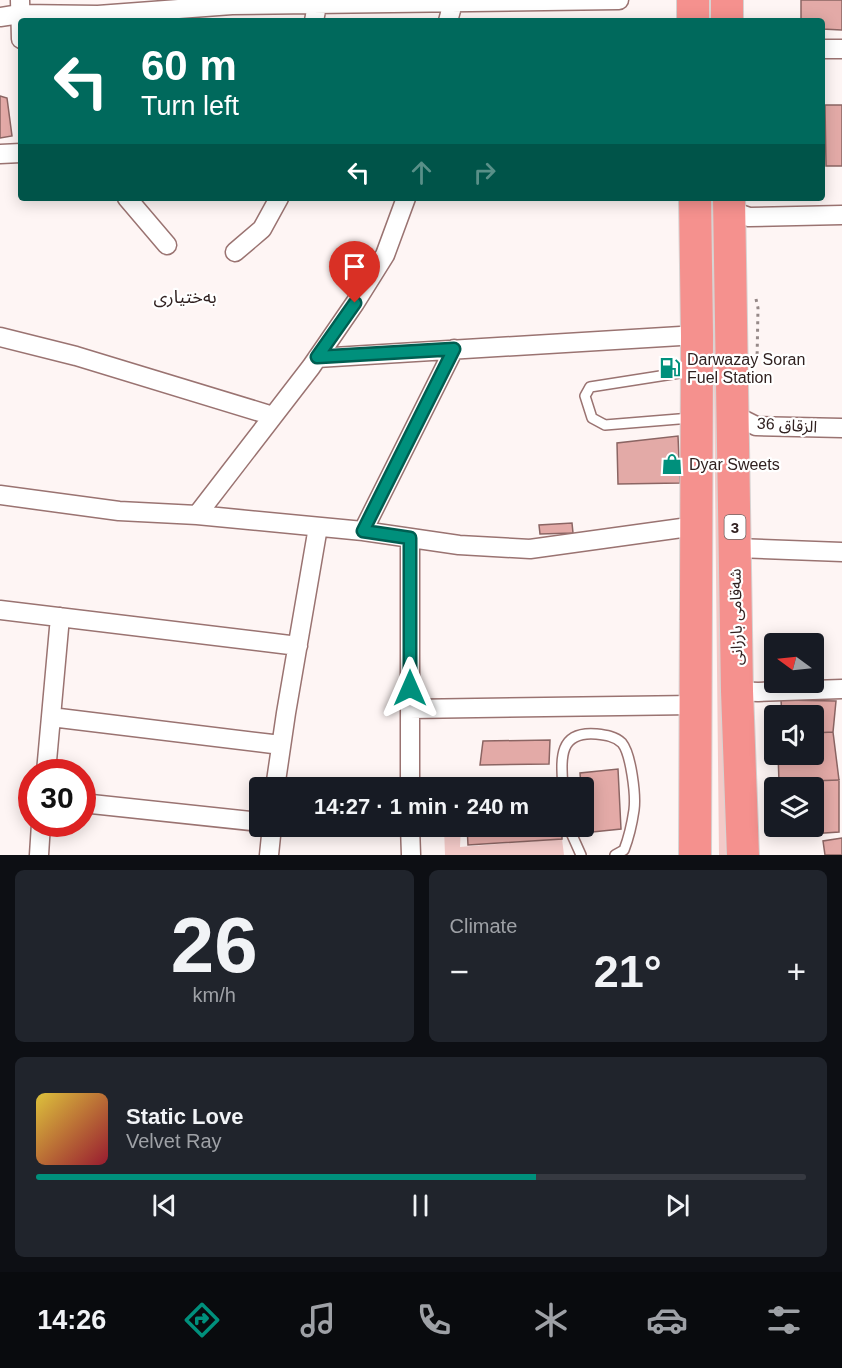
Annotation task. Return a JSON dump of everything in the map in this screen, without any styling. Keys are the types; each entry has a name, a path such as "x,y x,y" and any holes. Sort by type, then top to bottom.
{"highway":[{"path":"693,0 693,18"},
{"path":"727,0 727,18"},
{"path":"694,855 697,417 695,201"},
{"name":"شەقامی بارزانی","path":"729,204 737,691 743,855"}],"street":[{"path":"0,17 20,7 98,15 233,2 316,8 619,0"},
{"path":"449,18 453,3"},
{"path":"825,49 842,49"},
{"path":"0,154 18,153"},
{"path":"130,201 168,245"},
{"path":"236,252 262,229 277,201"},
{"path":"197,515 317,357 355,303 385,255 405,201"},
{"path":"729,204 749,217 842,215"},
{"path":"317,357 697,335"},
{"path":"0,337 76,356 273,416"},
{"path":"363,531 454,349"},
{"name":"الزقاق 36","path":"734,415 756,426 842,428"},
{"path":"0,495 119,511 197,515 363,531 459,545 530,549 696,526"},
{"path":"277,777 318,527"},
{"path":"410,538 410,777"},
{"path":"736,548 842,552"},
{"path":"0,610 297,646"},
{"path":"47,759 60,617"},
{"path":"737,691 842,689"},
{"path":"410,709 694,705"},
{"path":"51,717 281,745"},
{"path":"96,804 249,821"},
{"path":"39,855 40,837"},
{"path":"269,855 271,837"},
{"path":"410,837 411,855"}],"lane":[{"path":"696,370 590,387 585,396 592,418 605,425 697,417"},
{"path":"562,777 561,757 568,741 577,735 595,734 613,737 622,743 629,756 634,807 630,834 624,850 615,855"},
{"path":"572,837 581,855"}],"shaded area":[{"path":"712,201 719,201 726,855 719,855"},
{"path":"444,837 460,837 460,847 562,839 564,855 445,855"}],"building":[{"path":"801,0 842,0 842,30 825,29 825,18 801,18"},
{"path":"0,96 7,98 12,136 0,138"},
{"path":"825,105 842,105 842,166 826,166"},
{"path":"678,436 680,483 618,484 617,443"},
{"path":"572,523 573,533 540,534 539,525"},
{"path":"781,700 836,701 833,732 824,732 824,705 781,705"},
{"path":"824,732 833,732 839,780 824,780 824,777 779,777 778,765 824,765"},
{"path":"550,740 549,764 480,765 483,741"},
{"path":"618,769 621,829 594,832 594,777 580,777 580,773"},
{"path":"824,780 839,780 839,832 824,833"},
{"path":"468,837 562,837 562,839 468,845"},
{"path":"842,838 842,855 825,855 823,841"}],"place":[{"name":"Darwazay Soran Fuel Station","path":"670,368"},
{"name":"Dyar Sweets","path":"672,464"}],"district":[{"name":"بەختیاری","path":"185,297"}],"route":[{"path":"355,303 317,357 454,349 363,531 410,538 410,688"}]}
